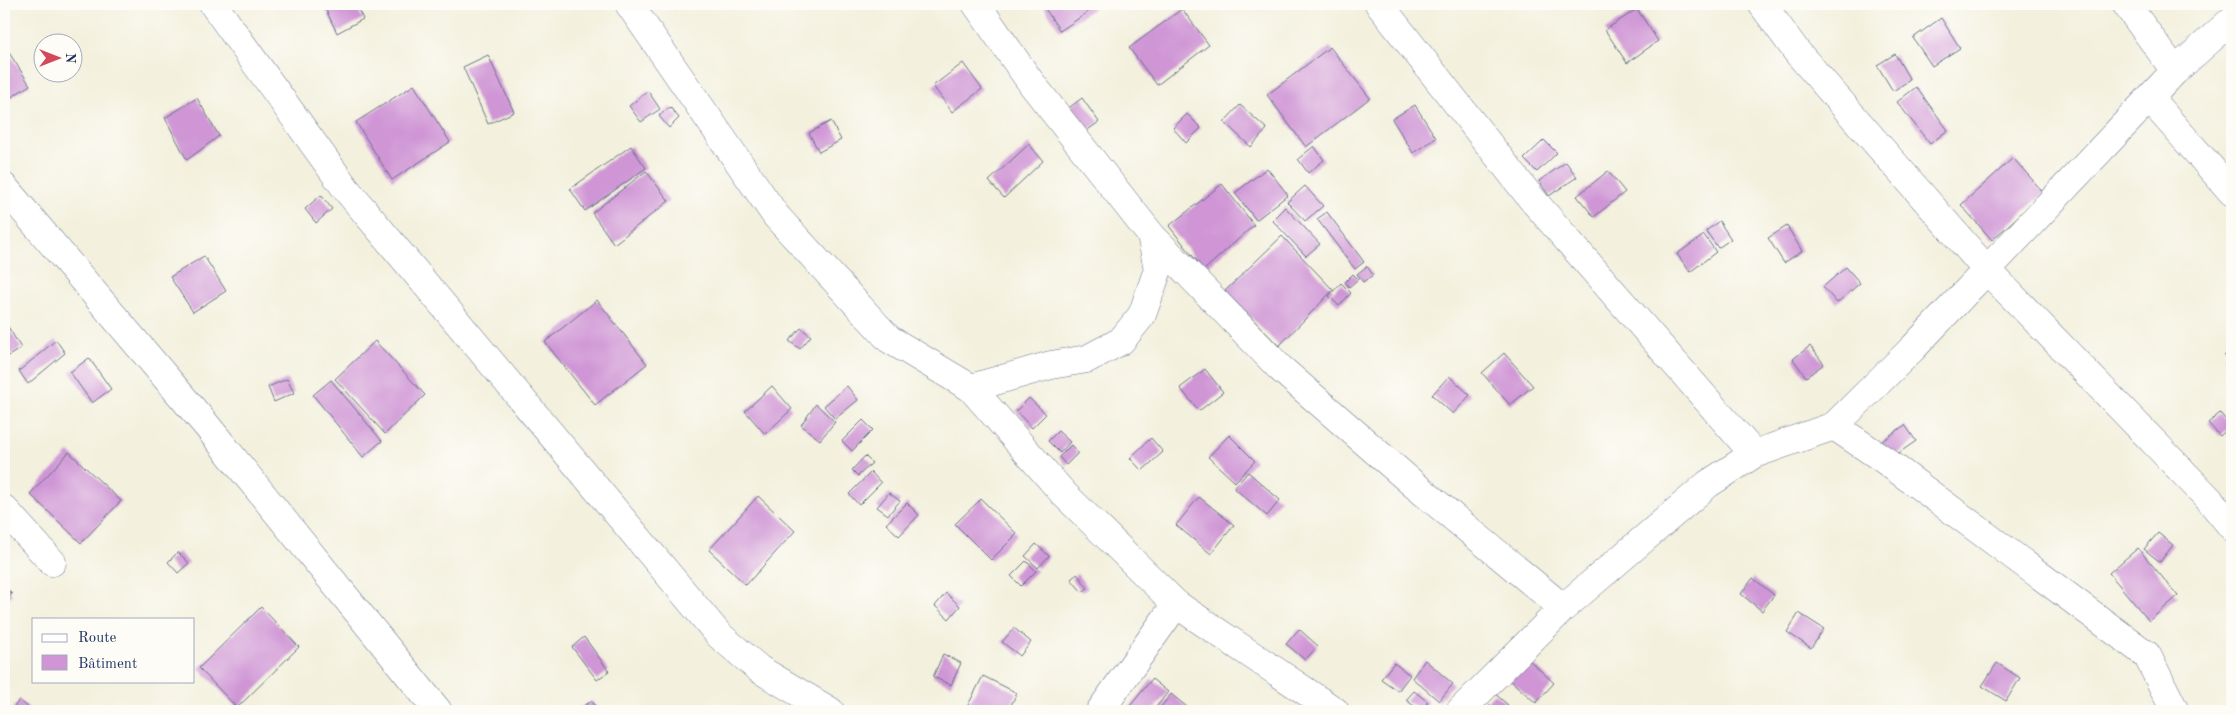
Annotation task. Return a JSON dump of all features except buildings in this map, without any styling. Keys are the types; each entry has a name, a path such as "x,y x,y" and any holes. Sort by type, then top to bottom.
{"street":[{"path":"213,4 346,189 719,635 759,669 830,711"},
{"path":"629,4 776,216 889,339 972,388 1064,494 1176,604 1335,711"},
{"path":"976,4 1032,84 1151,235 1280,368 1411,482 1563,608"},
{"path":"1379,4 1531,198 1754,454"},
{"path":"1762,4 1797,52 1986,269 2208,499 2232,527"},
{"path":"2126,4 2175,71"},
{"path":"1460,711 1563,608 1708,484 1754,454 1834,426 1913,348 2175,71 2232,20"},
{"path":"2150,99 2232,192"},
{"path":"4,187 207,426 438,711"},
{"path":"972,388 1051,365 1087,360 1121,341 1142,315 1158,269 1151,235"},
{"path":"1834,426 1883,459 2147,655 2175,711"},
{"path":"4,509 52,562"},
{"path":"1100,711 1176,604"}]}
